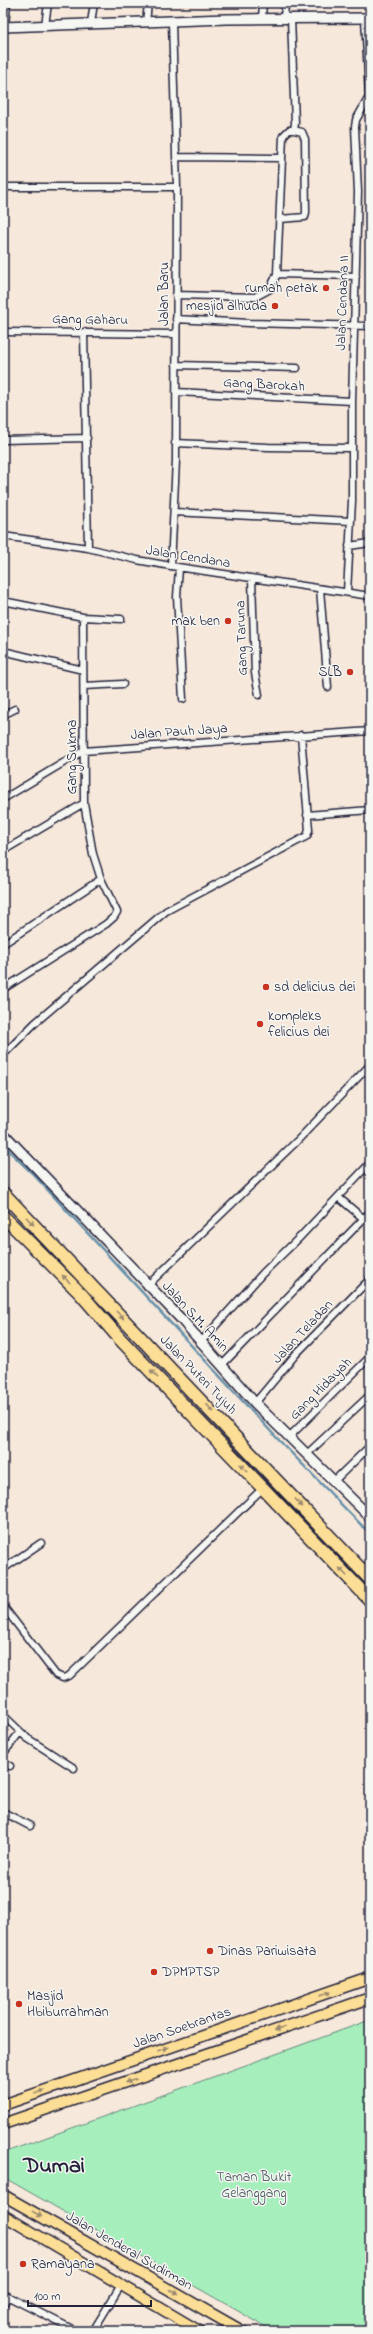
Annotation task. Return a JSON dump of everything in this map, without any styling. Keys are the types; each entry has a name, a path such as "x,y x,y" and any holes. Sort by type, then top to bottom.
{"highway":[{"name":"Jalan Puteri Tujuh","path":"3,1193 370,1579"},
{"path":"3,1216 81,1294 129,1348 370,1600"}],"main road":[{"name":"Jalan Soebrantas","path":"3,2105 370,1978"},
{"path":"3,2124 370,1998"},
{"path":"297,2004 302,2021"},
{"name":"Jalan Jenderal Sudirman","path":"3,2195 242,2331"},
{"path":"3,2215 196,2330"}],"street":[{"path":"7,3 4,27 91,23 146,23 288,18 368,18"},
{"path":"45,26 48,3"},
{"path":"91,23 94,3"},
{"path":"146,23 148,3"},
{"path":"262,19 263,3"},
{"path":"285,3 288,18 294,130"},
{"name":"Jalan Cendana II","path":"346,592 351,521 352,401 358,192 355,127 356,120 369,97 368,18"},
{"name":"Jalan Baru","path":"171,566 176,460 177,187 172,22"},
{"path":"176,295 255,297 270,288 277,274 283,136 289,130 294,130 302,132 305,139 306,212 305,217 301,219 280,219"},
{"path":"177,157 281,158"},
{"path":"3,187 177,187"},
{"path":"277,274 356,276"},
{"path":"176,319 249,323 370,326"},
{"name":"Gang Gaharu","path":"3,332 176,334"},
{"path":"84,332 88,548"},
{"path":"176,365 297,368"},
{"name":"Gang Barokah","path":"176,392 352,401"},
{"path":"3,440 87,438"},
{"path":"175,443 268,447 351,448"},
{"path":"174,512 351,521"},
{"name":"Jalan Cendana","path":"3,536 88,548 137,560 179,568 370,596"},
{"path":"349,546 370,543"},
{"path":"179,568 177,597 183,699"},
{"name":"Gang Taruna","path":"252,579 255,673 259,695"},
{"path":"320,589 328,688"},
{"path":"3,601 83,617 121,619"},
{"name":"Gang Sukma","path":"3,852 84,803 83,617"},
{"path":"3,651 83,670"},
{"path":"84,686 123,684"},
{"path":"3,716 15,709"},
{"name":"Jalan Pauh Jaya","path":"3,799 84,751 370,731"},
{"path":"3,1055 35,1023 166,911 307,836 309,830 301,735"},
{"path":"3,990 114,918 117,912 115,905 101,879 93,854 84,803"},
{"path":"307,815 370,810"},
{"path":"3,944 101,879"},
{"path":"147,1286 297,1141 370,1065"},
{"name":"Jalan S.M. Amin","path":"3,1133 147,1286 181,1319 200,1343 255,1404 370,1517"},
{"path":"200,1343 263,1272 370,1163"},
{"path":"338,1197 364,1219"},
{"path":"221,1366 370,1212"},
{"name":"Jalan Teladan","path":"255,1404 296,1354 370,1279"},
{"name":"Gang Hidayah","path":"289,1437 370,1356"},
{"path":"306,1454 370,1394"},
{"path":"333,1482 370,1446"},
{"path":"3,1606 56,1675 63,1678 70,1676 263,1488"},
{"path":"3,1570 41,1543"},
{"path":"3,1715 20,1732 74,1768"},
{"path":"3,1754 20,1732"},
{"path":"3,1762 10,1766"},
{"path":"3,1812 30,1826"},
{"path":"93,2331 121,2285"},
{"path":"3,2305 6,2295 73,2330"}],"green space":[{"name":"Taman Bukit Gelanggang","path":"370,2020 370,2331 273,2331 3,2177 3,2153"}],"waterway":[{"path":"3,1145 32,1173 275,1436 370,1534"}],"place":[{"name":"rumah petak","path":"326,288"},
{"name":"mesjid alhuda","path":"275,306"},
{"name":"mak ben","path":"228,621"},
{"name":"SLB","path":"350,672"},
{"name":"sd delicius dei","path":"266,987"},
{"name":"kompleks felicius dei","path":"260,1024"},
{"name":"Dinas Pariwisata","path":"210,1951"},
{"name":"DPMPTSP","path":"154,1972"},
{"name":"Masjid Hbiburrahman","path":"19,2004"},
{"name":"Ramayana","path":"23,2264"}],"district":[{"name":"Dumai","path":"54,2167"}]}
